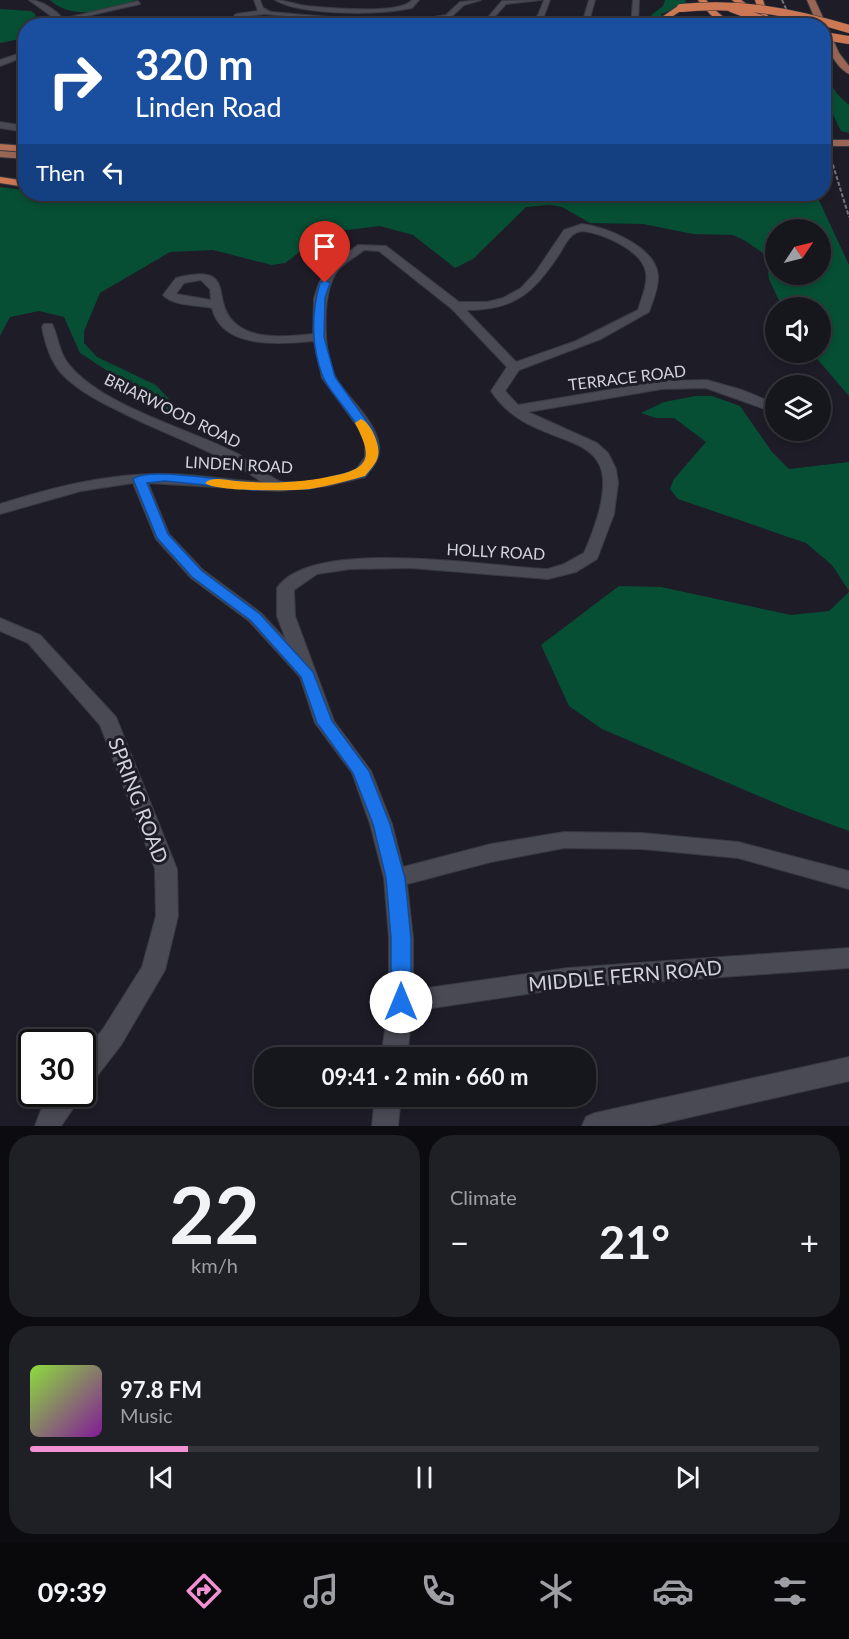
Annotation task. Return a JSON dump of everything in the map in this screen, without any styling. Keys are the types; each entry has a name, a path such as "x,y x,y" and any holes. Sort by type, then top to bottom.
{"highway":[{"path":"702,0 720,18"},
{"path":"720,0 731,8 758,18"},
{"path":"736,0 747,7 779,18"},
{"path":"759,0 765,18"},
{"path":"666,18 681,8 711,4 767,6 818,18"},
{"path":"831,22 849,28"},
{"path":"831,30 849,34"},
{"path":"831,37 849,40"},
{"path":"831,50 849,48"},
{"path":"0,147 18,148"},
{"path":"0,180 18,183"}],"main road":[{"path":"802,0 809,18"},
{"path":"811,0 819,18"},
{"path":"831,45 849,71"},
{"path":"831,64 848,83"},
{"path":"831,138 849,138"},
{"path":"831,143 849,142"},
{"path":"0,154 18,155"}],"street":[{"path":"33,0 56,18"},
{"path":"257,0 257,6 264,12"},
{"path":"278,0 304,8 386,11 411,7 416,0"},
{"path":"443,18 454,13 462,3 478,0"},
{"path":"491,18 501,3 509,0 538,0"},
{"path":"539,18 547,0"},
{"path":"586,18 592,0"},
{"path":"635,18 636,0"},
{"path":"81,18 138,3"},
{"path":"235,18 238,15 264,12 311,18"},
{"path":"0,63 18,56"},
{"path":"0,125 18,128"},
{"path":"456,306 498,304 523,292 547,265 570,230 577,227 607,233 645,257 652,271 651,287 643,312 610,332 578,346 514,367 498,391 504,402 514,410"},
{"name":"LINDEN ROAD","path":"0,509 78,486 116,480 165,478 237,486 277,486 309,485 360,474 372,457 372,444 367,430 329,378 319,337 320,298 332,269 362,247 382,248 456,306"},
{"path":"219,305 219,312 228,325 244,335 267,339 319,337"},
{"path":"456,306 514,367"},
{"name":"BRIARWOOD ROAD","path":"48,327 52,348 65,370 86,388 230,455 277,486"},
{"name":"TERRACE ROAD","path":"514,410 662,386 707,384 765,404"},
{"name":"HOLLY ROAD","path":"308,675 286,616 285,588 312,570 350,564 411,563 548,574 570,568 591,556 607,512 612,486 608,466 594,446 540,424 514,410"},
{"path":"139,479 162,536 197,574 255,617 308,675 325,723 361,771 381,824 396,878 401,938 401,1002 395,1047"},
{"name":"SPRING ROAD","path":"0,624 34,639 109,723 166,868 167,916 153,970 112,1037 96,1058"},
{"path":"396,878 491,853 564,840 642,841 738,850 849,880"},
{"name":"MIDDLE FERN ROAD","path":"401,1002 568,978 849,958"},
{"path":"595,1126 849,1069"},
{"path":"48,1126 50,1119 60,1107"},
{"path":"385,1126 387,1107"}],"green space":[{"path":"50,0 136,0 115,8 80,12 59,6"},
{"path":"665,0 685,0 687,4 661,14 662,18 649,18 663,6"},
{"path":"0,9 31,11 35,14 36,18 18,18 18,39 0,43"},
{"path":"831,84 837,94 849,105 849,133 841,131 831,109"},
{"path":"0,187 18,189 18,201 819,201 828,219 765,219 765,254 733,235 693,234 643,224 590,223 562,207 549,205 526,207 473,259 455,268 413,235 380,226 322,233 285,263 272,265 213,250 170,252 100,293 84,331 84,343 97,357 156,385 169,399 169,411 80,353 64,317 39,311 10,317 0,336"},
{"path":"831,226 849,265 849,396 821,363 831,363 831,297 777,297 772,285 831,285"},
{"path":"695,396 712,396 740,406 772,452 789,469 849,462 849,591 832,565 806,543 678,499 670,489 674,479 706,442 674,418 656,418 641,413 664,402"},
{"path":"619,586 661,587 791,615 829,611 849,592 849,831 787,808 602,729 569,706 541,645"}],"railway":[{"path":"782,0 790,18"},
{"path":"831,159 849,217"}],"slow traffic":[{"path":"211,483 253,486 309,485 360,474 368,466 372,457 372,444 367,430 361,423"}],"route":[{"path":"325,283 320,298 319,337 329,378 367,430 372,444 372,457 368,466 360,474 309,485 253,486 165,478 139,479 162,536 197,574 255,617 308,675 325,723 361,771 381,824 396,878 401,938 401,1002"}]}
